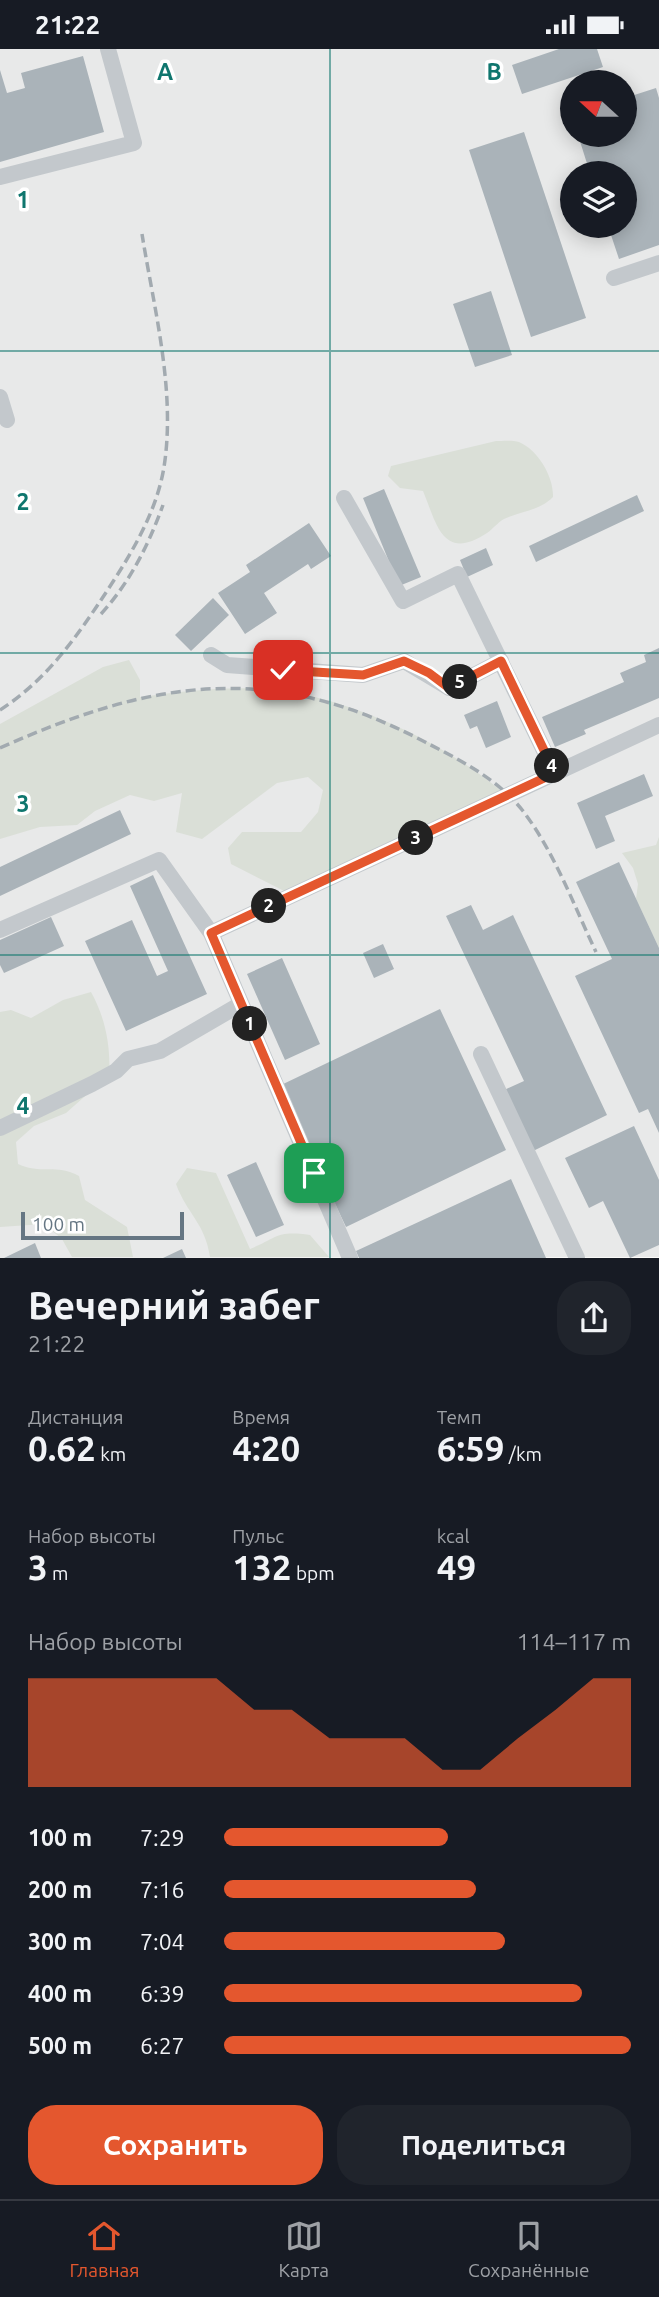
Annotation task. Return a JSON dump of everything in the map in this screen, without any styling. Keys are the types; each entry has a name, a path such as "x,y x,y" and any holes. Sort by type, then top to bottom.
{"lane":[{"path":"0,177 134,143 108,49"},
{"path":"614,278 659,263"},
{"path":"0,397 7,420"},
{"path":"344,498 403,601 458,574 555,773"},
{"path":"211,655 227,666 363,675 404,661 429,673 449,688 501,661"},
{"path":"211,933 659,725"},
{"path":"0,930 159,860 211,933 350,1258"},
{"path":"0,1128 92,1084 116,1071 128,1059 160,1051 242,1004"},
{"path":"481,1054 577,1258"}],"shaded area":[{"path":"0,49 659,49 659,1257 0,1258"},
{"path":"496,441 519,442 532,451 548,473 553,497 536,508 504,519 472,541 460,543 444,536 423,491 400,488 388,476 391,466"},
{"path":"129,660 140,680 140,697 243,688 277,690 337,703 399,727 429,742 484,777 507,796 292,895 231,864 228,848 242,832 301,832 318,812 323,790 308,777 277,783 202,839 176,832 182,793 154,801 130,795 95,811 77,825 40,827 0,839 0,724 103,667"},
{"path":"659,837 659,948 636,899 638,884 633,868 622,853 656,845"},
{"path":"91,992 106,1032 109,1075 66,1113 34,1126 16,1142 18,1164 35,1169 63,1170 79,1176 85,1200 127,1227 133,1257 72,1257 62,1239 44,1224 0,1227 0,1012 11,1010 31,1018 63,1000"},
{"path":"187,1168 216,1173 250,1249 283,1234 310,1235 329,1257 210,1257 204,1235 176,1184"}],"building":[{"path":"559,49 597,49 603,67 594,70 560,70 560,81 522,94 512,65"},
{"path":"83,56 104,132 0,162 0,70 7,93 25,88 21,73"},
{"path":"656,88 659,98 659,245 619,259 612,238 637,238 637,161 586,161 582,147 637,147 637,94"},
{"path":"524,132 586,318 531,337 469,150"},
{"path":"491,291 512,355 475,367 453,304"},
{"path":"384,489 421,577 399,586 363,498"},
{"path":"637,495 644,511 536,562 529,546"},
{"path":"309,523 331,556 311,569 308,564 264,593 277,613 245,634 218,593 250,572 246,565"},
{"path":"486,548 493,565 467,577 460,560"},
{"path":"213,598 229,615 191,651 175,635"},
{"path":"659,648 659,698 584,730 586,734 555,747 542,717 624,682 620,673 646,662 644,655"},
{"path":"497,701 511,737 486,748 477,726 470,729 464,715"},
{"path":"644,774 653,796 605,816 615,841 596,849 577,803"},
{"path":"120,810 131,834 0,896 0,867"},
{"path":"619,862 659,948 659,1133 648,1109 639,1113 575,976 612,959 576,882"},
{"path":"153,875 207,994 126,1031 85,941 132,920 157,976 168,971 130,886"},
{"path":"471,905 483,930 513,915 607,1115 531,1152 502,1091 524,1081 446,916"},
{"path":"51,917 64,946 4,973 0,965 0,940"},
{"path":"383,944 394,969 374,978 363,953"},
{"path":"282,958 320,1044 285,1060 247,974"},
{"path":"440,1009 506,1150 346,1227 279,1086"},
{"path":"634,1126 659,1180 659,1245 630,1258 603,1201 589,1208 565,1158"},
{"path":"256,1162 284,1225 256,1237 227,1175"},
{"path":"511,1179 546,1258 359,1258 356,1251"},
{"path":"35,1243 41,1258 4,1258"},
{"path":"182,1249 186,1258 163,1258"}],"railway":[{"path":"0,710 42,676 87,621 138,539 160,486 167,438 165,380 142,234"},
{"path":"101,614 137,563 163,505"},
{"path":"0,748 110,707 162,694 212,689 263,690 315,699 369,716 465,763 513,800 545,844 596,952"}],"route":[{"path":"283,670 363,675 404,661 429,673 449,688 501,661 555,773 211,933 314,1173"}]}
